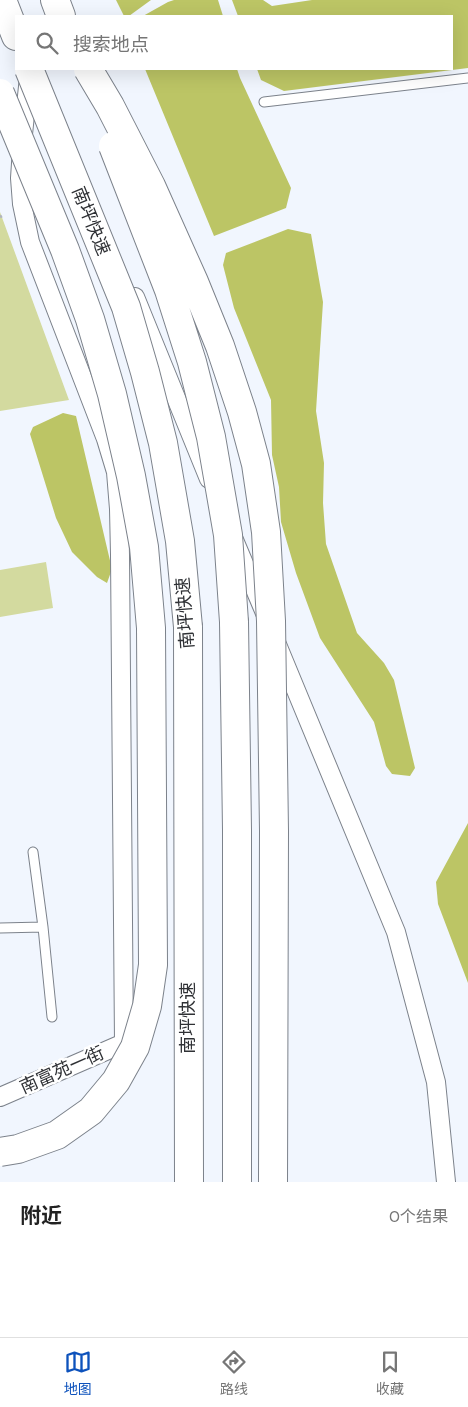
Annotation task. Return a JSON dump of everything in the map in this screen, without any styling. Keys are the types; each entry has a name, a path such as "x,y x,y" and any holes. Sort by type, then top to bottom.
{"highway":[{"path":"2,0 15,33"},
{"path":"54,0 61,15"},
{"name":"南坪快速","path":"30,70 126,307 163,443 180,541 188,627 189,1182"},
{"path":"82,70 169,290 192,362 211,437 228,535 234,622 237,830 237,1182"},
{"path":"89,70 110,106 151,186 194,282 220,346 242,412 256,464 266,532 271,631 274,831 273,1182"},
{"path":"0,93 65,250 90,319 112,394 131,476 144,547 151,628 153,965 147,1006 136,1047 116,1081 91,1111 57,1135 18,1149 0,1152"},
{"path":"184,1182 189,1145"}],"street":[{"path":"13,0 20,15"},
{"name":"南富苑一街","path":"0,1097 124,1043 120,546 116,472 106,439 30,242 22,204 20,178 22,134 30,70"},
{"path":"41,70 396,932 436,1082 446,1182"}],"lane":[{"path":"264,102 468,78"},
{"path":"33,852 44,927 52,1017"},
{"path":"0,928 44,927"}],"green space":[{"path":"116,0 151,0 130,15 124,15"},
{"path":"174,0 218,0 223,15 145,15"},
{"path":"232,0 263,0 272,6 312,0 468,0 468,68 453,70 453,15 238,15"},
{"path":"145,70 237,70 291,188 286,208 214,236"},
{"path":"257,70 452,70 284,91 261,80"},
{"path":"0,212 69,400 0,411"},
{"path":"288,229 311,234 323,302 316,411 324,463 323,503 326,544 357,633 384,663 394,680 415,768 410,776 392,774 386,766 374,722 320,638 296,573 281,522 279,487 272,455 271,400 234,308 223,265 226,253"},
{"path":"63,413 76,416 112,569 107,583 97,577 72,552 56,518 30,434 33,427"},
{"path":"46,562 53,608 0,617 0,570"},
{"path":"468,823 468,983 438,904 436,882"}]}
